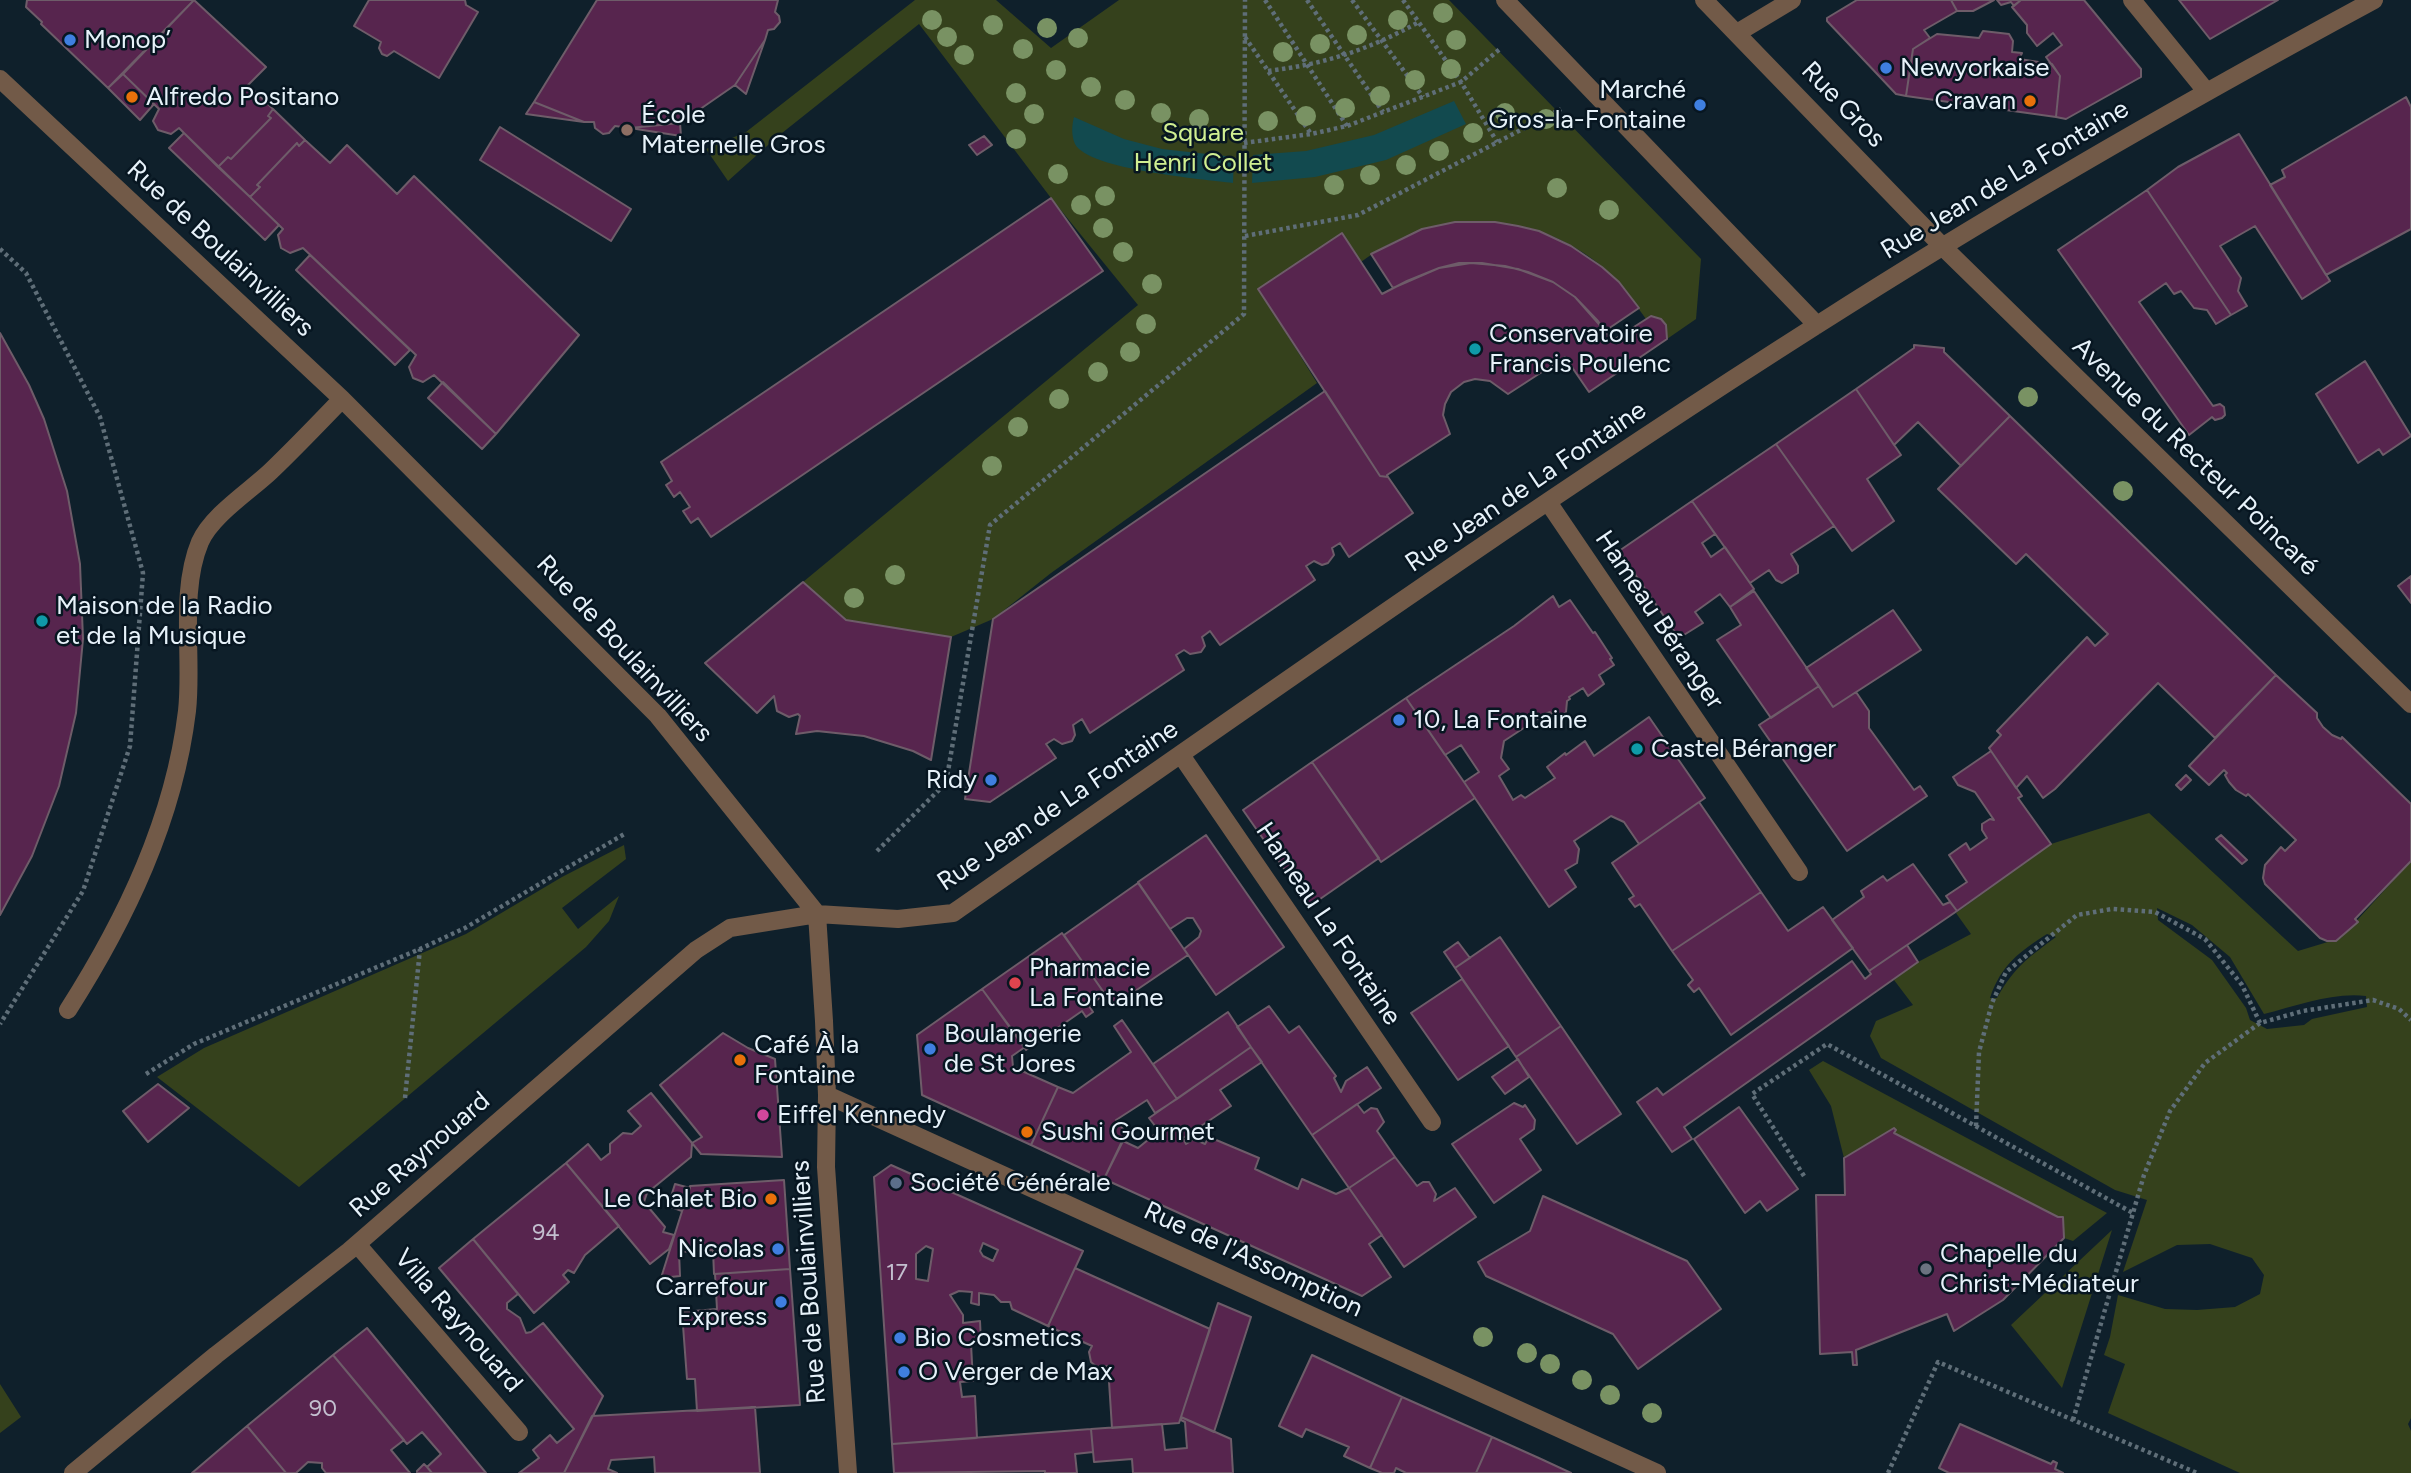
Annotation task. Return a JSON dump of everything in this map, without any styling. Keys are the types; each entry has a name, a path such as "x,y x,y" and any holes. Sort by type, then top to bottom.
{"street":[{"path":"1504,0 1817,325"},
{"name":"Rue Gros","path":"1704,0 1943,247"},
{"path":"1737,33 1792,0"},
{"path":"2132,0 2206,91"},
{"name":"Rue Jean de La Fontaine","path":"817,914 898,919 953,913 1548,502 1817,325 2206,91 2374,0"},
{"name":"Rue de Boulainvilliers","path":"0,79 342,399 658,716 817,914 827,1096 827,1175 848,1473"},
{"name":"Avenue du Recteur Poincaré","path":"1943,247 2411,704"},
{"path":"68,1010 98,963 134,891 155,842 176,772 187,710 191,577 201,542 213,524 270,472 342,399"},
{"name":"Hameau Béranger","path":"1548,502 1799,872"},
{"name":"Hameau La Fontaine","path":"1181,755 1432,1122"},
{"name":"Rue Raynouard","path":"73,1473 357,1244 696,950 730,928 817,914"},
{"name":"Rue de l'Assomption","path":"827,1096 1657,1473"},
{"name":"Villa Raynouard","path":"357,1244 519,1432"}],"path":[{"path":"877,851 946,783 990,525 1244,314 1245,0"},
{"path":"1265,0 1347,126"},
{"path":"1307,0 1383,112"},
{"path":"1352,0 1423,97"},
{"path":"1403,0 1461,82 1497,143"},
{"path":"1268,71 1308,66 1345,56 1383,42 1419,22"},
{"path":"1244,143 1347,126 1461,82 1528,25"},
{"path":"1245,37 1311,134"},
{"path":"1244,236 1358,215 1593,93"},
{"path":"0,249 26,273 100,416 143,573 130,746 83,891 0,1024"},
{"path":"146,1073 194,1044 465,928 626,834"},
{"path":"1976,1126 1979,1052 1992,1003 2006,972 2077,915 2112,909 2155,912 2205,939 2242,985 2260,1023"},
{"path":"405,1098 420,949"},
{"path":"2073,1420 2144,1175 2171,1111 2204,1063 2260,1023 2304,1011 2373,1000 2399,1009 2411,1020"},
{"path":"1804,1176 1752,1094 1827,1044 2133,1213"},
{"path":"1888,1473 1938,1362 2197,1473"}],"green space":[{"name":"Square Henri Collet","path":"915,0 996,0 1051,48 1119,0 1449,0 1701,259 1696,319 1667,339 1667,330 1662,321 1651,316 1646,319 1605,269 1577,249 1548,234 1516,225 1484,222 1452,224 1420,231 1390,244 1361,262 1342,233 1259,289 1317,383 1051,573 993,619 951,637 846,620 803,582 1138,305 1051,198 919,24 777,137 728,181 706,149 746,132"},
{"path":"2149,813 2298,951 2341,938 2411,861 2411,1418 2408,1424 2411,1431 2411,1473 2240,1473 2108,1413 2125,1364 2104,1355 2118,1295 2165,1309 2235,1307 2260,1294 2264,1275 2252,1258 2210,1244 2177,1245 2123,1272 2147,1200 2115,1190 1881,1058 1870,1036 1876,1021 1913,1005 1894,980 1918,962 1971,934 1956,913 2051,844","holes":["2157,908 2192,925 2230,957 2264,1014 2315,1000 2353,995 2366,996 2367,1007 2312,1019 2304,1025 2267,1029 2250,1020 2246,1008 2212,960 2158,920","2047,934 2056,937 2023,963 1997,998 1990,998 2012,960"]},
{"path":"624,845 626,859 562,908 578,929 619,896 609,921 586,947 299,1187 157,1077 204,1048 466,934 562,877"},
{"path":"1823,1061 2107,1213 2073,1241 2064,1238 2063,1217 2058,1217 1894,1133 1894,1128 1844,1158 1831,1106 1809,1070"},
{"path":"2112,1230 2062,1388 2011,1325"},
{"path":"0,1384 21,1417 0,1433"}],"shaded area":[{"path":"1454,101 1466,124 1386,160 1315,177 1252,183 1253,155 1306,151 1374,135"},
{"path":"1074,117 1124,139 1162,149 1234,157 1233,183 1148,172 1101,160 1085,153 1075,144 1072,130"}],"building":[{"path":"27,0 194,0 108,88 41,24 26,7"},
{"path":"194,0 266,67 248,85 273,109 268,116 271,118 231,159 228,157 218,167 179,128 171,134 158,130 153,121 159,109 123,74"},
{"path":"369,0 465,0 466,5 478,12 439,78 394,51 387,56 382,54 379,48 381,42 354,26"},
{"path":"597,0 778,0 775,12 780,22 774,29 768,30 765,40 735,85 680,123 630,128 615,126 609,133 603,134 595,128 594,122 584,122 534,102"},
{"path":"1857,0 1951,0 1957,11 1924,30 1930,38 1913,49 1906,96 1896,94 1827,21 1827,18"},
{"path":"1951,0 1994,0 1973,11 1957,11"},
{"path":"1997,0 2021,0 2014,6 2011,2 2001,5"},
{"path":"2021,0 2084,0 2141,69 2141,77 2066,119 2056,117 2060,76 2046,57 2062,45 2053,33 2037,46 2027,33 2027,25 2012,7"},
{"path":"2179,0 2278,0 2210,39"},
{"path":"1983,31 2009,34 2013,41 2012,52 2022,53 2019,59 2052,64 2060,76 2056,117 1906,96 1913,49 1937,34 1979,38"},
{"path":"765,40 746,94 735,85"},
{"path":"123,74 154,104 140,120 108,88"},
{"path":"2406,97 2411,107 2411,229 2326,275 2270,185 2285,177 2282,170"},
{"path":"534,102 584,122 526,114"},
{"path":"273,109 305,140 299,146 297,143 257,185 260,187 250,197 218,167 228,157 231,159 271,118 268,116"},
{"path":"680,123 681,136 630,128"},
{"path":"500,127 631,209 611,241 480,160"},
{"path":"184,133 279,225 265,240 169,148"},
{"path":"2239,134 2330,281 2302,299 2255,226 2220,246 2241,278 2238,291 2247,306 2231,315 2147,190 2178,167"},
{"path":"984,136 992,145 977,155 969,145"},
{"path":"305,140 330,163 347,145 397,194 414,176 579,335 496,434 434,375 423,382 413,378 409,367 416,355 303,248 290,253 281,248 278,235 283,229 250,197 260,187 257,185 297,143 299,146"},
{"path":"2147,190 2231,315 2216,324 2207,310 2194,308 2181,291 2174,294 2166,283 2139,302 2213,406 2220,404 2224,407 2225,415 2222,418 2215,420 2212,417 2189,435 2058,250"},
{"path":"1051,198 1103,271 711,537 698,518 691,523 683,511 690,507 680,492 674,497 666,485 672,481 661,462"},
{"path":"1455,222 1495,222 1539,231 1571,246 1602,267 1619,282 1639,308 1605,331 1575,297 1553,282 1518,269 1482,263 1459,263 1439,268 1393,288 1371,254 1422,229"},
{"name":"Conservatoire Francis Poulenc","path":"1342,233 1382,294 1439,268 1471,263 1505,266 1553,282 1575,297 1598,321 1612,341 1651,316 1661,319 1666,325 1667,339 1589,392 1565,357 1508,394 1490,381 1475,379 1464,382 1451,392 1445,404 1443,415 1450,434 1387,475 1388,477 1380,476 1258,289"},
{"path":"310,255 410,350 395,365 296,270"},
{"name":"Maison de la Radio et de la Musique","path":"0,333 29,385 44,419 67,491 80,564 83,639 76,713 59,786 32,856 0,915"},
{"path":"1914,345 1944,348 1944,352 2010,416 1961,466 1918,422 1894,445 1856,389 1914,348"},
{"path":"2365,361 2411,436 2383,455 2379,449 2358,463 2316,394"},
{"path":"443,382 496,434 482,449 428,398"},
{"path":"1856,389 1901,455 1867,479 1894,521 1852,551 1776,444"},
{"path":"1325,391 1380,476 1388,477 1413,513 1349,557 1340,543 1332,548 1334,555 1328,563 1322,565 1314,561 1306,566 1315,580 1220,645 1210,631 1202,637 1205,646 1201,652 1190,654 1184,650 1176,655 1184,670 1090,733 1082,719 1073,725 1075,735 1072,741 1062,744 1054,739 1046,744 1056,758 990,802 965,799 993,619"},
{"path":"2010,416 2276,675 2215,738 2158,683 2055,789 2043,798 2027,776 2016,788 1989,748 2001,735 1997,731 2087,637 2095,646 2108,634 2026,554 2016,564 1938,489"},
{"path":"1776,444 1834,526 1791,554 1798,566 1798,573 1782,583 1776,580 1769,570 1750,583 1692,501"},
{"path":"1692,501 1715,534 1702,543 1711,557 1725,547 1754,589 1730,607 1720,594 1695,612 1703,623 1679,638 1619,551"},
{"path":"2411,576 2411,603 2398,586"},
{"path":"803,582 846,620 951,637 931,760 913,751 864,736 817,731 796,734 800,716 798,714 789,717 777,711 774,696 757,713 705,663"},
{"path":"1754,591 1819,686 1771,718 1717,640 1741,625 1730,607"},
{"name":"Castel Béranger","path":"1553,596 1559,607 1570,600 1593,633 1595,632 1614,665 1599,675 1604,684 1588,696 1583,688 1569,697 1566,712 1561,717 1550,712 1545,714 1504,741 1501,758 1509,769 1499,776 1513,800 1521,795 1525,798 1555,778 1547,767 1565,753 1566,755 1585,741 1594,756 1649,717 1705,798 1639,844 1624,822 1611,816 1574,841 1579,849 1577,863 1565,870 1576,887 1549,907 1464,782 1479,772 1461,745 1445,755 1406,698 1514,626"},
{"path":"1893,610 1921,650 1833,707 1806,668"},
{"path":"2276,675 2317,713 2323,727 2332,735 2341,739 2342,737 2411,804 2411,861 2355,919 2358,922 2336,941 2320,938 2265,884 2265,865 2281,847 2285,851 2296,840 2248,794 2246,796 2236,790 2224,770 2209,785 2189,766"},
{"path":"1819,686 1833,707 1856,692 1869,711 1869,728 1914,790 1920,786 1927,796 1847,851 1759,725"},
{"path":"1406,698 1475,798 1381,862 1312,762"},
{"path":"1991,751 2022,796 2018,798 2051,844 1957,911 1946,896 1967,882 1949,855 1966,843 1970,850 1987,838 1982,824 1990,819 1994,820 1975,792 1958,785 1953,777"},
{"path":"1312,762 1379,858 1310,906 1243,810"},
{"path":"2186,775 2191,780 2181,790 2176,785"},
{"path":"1699,802 1761,892 1672,951 1640,904 1635,907 1629,899 1634,896 1612,863"},
{"path":"1206,835 1284,947 1216,995 1184,949 1199,937 1201,931 1193,918 1187,918 1170,929 1138,882"},
{"path":"2221,835 2247,860 2242,864 2216,839"},
{"path":"1913,864 1943,905 1950,902 1957,911 1869,971 1832,920 1864,897 1861,891 1883,876 1887,881"},
{"path":"1138,883 1188,955 1113,1006 1064,935"},
{"path":"1761,892 1788,931 1823,907 1853,948 1731,1035 1699,988 1694,992 1688,985 1693,980 1672,951"},
{"path":"1062,933 1105,994 1089,1006 1093,1012 1086,1017 1082,1011 1026,1050 982,989"},
{"path":"1500,937 1561,1026 1516,1057 1455,968"},
{"path":"1458,942 1470,958 1455,968 1444,952"},
{"path":"1907,945 1918,962 1684,1127 1692,1139 1672,1152 1637,1102 1657,1088 1663,1095 1852,961 1865,979 1871,974 1869,971"},
{"path":"1462,979 1509,1046 1458,1080 1411,1013"},
{"path":"982,989 1025,1047 1012,1056 1013,1067 1058,1087 1031,1145 922,1095 917,1035"},
{"path":"1269,1006 1289,1033 1299,1026 1336,1076 1334,1078 1341,1092 1346,1081 1367,1067 1381,1088 1312,1135 1237,1027"},
{"path":"1228,1012 1251,1047 1177,1099 1153,1064"},
{"path":"1122,1020 1177,1099 1155,1113 1147,1100 1116,1120 1126,1133 1104,1179 1031,1145 1058,1087 1073,1093 1131,1052 1114,1026"},
{"path":"1561,1026 1621,1114 1577,1144 1516,1057"},
{"path":"723,1033 748,1048 775,1059 782,1157 701,1154 692,1143 702,1137 660,1085"},
{"path":"1251,1047 1262,1062 1220,1090 1231,1106 1183,1138 1186,1144 1194,1139 1205,1144 1209,1137 1259,1158 1255,1169 1298,1189 1302,1179 1336,1194 1349,1188 1382,1235 1369,1244 1391,1277 1362,1296 1104,1179 1123,1141 1138,1148 1159,1131 1149,1118"},
{"path":"1518,1059 1529,1077 1505,1094 1492,1077"},
{"path":"158,1084 189,1108 148,1142 123,1111"},
{"path":"651,1093 692,1143 691,1157 647,1193 644,1202 665,1227 663,1232 674,1235 669,1249 650,1264 566,1163 588,1144 601,1160 610,1153 610,1144 623,1133 632,1134 641,1126 628,1111"},
{"path":"1514,1103 1523,1107 1525,1105 1535,1120 1534,1129 1520,1139 1541,1170 1494,1203 1452,1144"},
{"path":"1357,1104 1364,1113 1371,1108 1377,1109 1384,1122 1377,1131 1395,1157 1349,1188 1312,1135"},
{"path":"1739,1107 1798,1189 1767,1211 1760,1201 1745,1213 1694,1139"},
{"name":"Chapelle du Christ-Médiateur","path":"1894,1128 1894,1133 2058,1217 2063,1217 2064,1238 2003,1300 1954,1331 1947,1314 1856,1350 1857,1365 1853,1365 1852,1352 1820,1354 1816,1195 1845,1195 1844,1158"},
{"path":"1395,1157 1417,1186 1429,1182 1436,1194 1434,1201 1455,1188 1476,1217 1404,1267 1349,1188"},
{"path":"566,1163 619,1226 585,1255 574,1273 568,1270 563,1275 569,1282 534,1313 473,1239"},
{"path":"891,1165 1083,1251 1048,1326 1012,1309 1010,1302 1001,1302 994,1295 979,1293 979,1305 971,1303 972,1292 959,1291 950,1295 963,1315 963,1323 980,1321 981,1343 971,1344 973,1381 960,1382 962,1397 975,1396 977,1438 892,1444 874,1177","holes":["983,1243 998,1250 993,1261 983,1256 980,1251","926,1246 933,1249 928,1281 916,1279 916,1254"]},
{"path":"784,1180 790,1269 714,1274 713,1250 679,1252 680,1276 661,1278 690,1186"},
{"path":"675,1184 690,1188 682,1211 668,1206"},
{"path":"1543,1196 1687,1261 1721,1309 1638,1369 1613,1334 1486,1276 1478,1262 1530,1231"},
{"path":"473,1239 518,1294 507,1303 507,1309 520,1318 526,1333 543,1323 603,1396 564,1473 519,1473 539,1458 533,1450 550,1435 557,1443 574,1429 439,1268"},
{"path":"1075,1268 1210,1329 1179,1423 1112,1428 1108,1366 1097,1367 1091,1362 1089,1352 1092,1346 1048,1326"},
{"path":"790,1269 800,1405 697,1411 695,1379 687,1379 682,1312 717,1309 715,1274"},
{"path":"1218,1303 1251,1317 1214,1432 1181,1417"},
{"path":"367,1328 486,1473 432,1473 427,1467 441,1454 422,1432 407,1444 333,1355"},
{"path":"333,1355 404,1440 391,1450 410,1473 326,1473 322,1463 308,1462 296,1473 286,1473 247,1426"},
{"path":"1312,1355 1402,1397 1370,1468 1344,1456 1349,1447 1306,1429 1302,1437 1279,1426"},
{"path":"1402,1397 1492,1437 1476,1473 1406,1473 1396,1468 1394,1473 1382,1473 1370,1468"},
{"path":"755,1407 760,1473 655,1473 654,1457 611,1460 608,1469 617,1473 564,1473 592,1416"},
{"path":"1181,1417 1231,1439 1233,1473 1133,1473 1132,1459 1094,1462 1091,1429 1162,1424 1165,1450 1187,1448 1185,1422"},
{"path":"1960,1424 2051,1464 2053,1461 2057,1463 2055,1469 2063,1473 1949,1473 1939,1468"},
{"path":"247,1426 286,1473 192,1473 206,1461"},
{"path":"1091,1429 1093,1452 1075,1454 1077,1473 894,1473 892,1444"},
{"path":"1492,1437 1541,1459 1571,1473 1476,1473"},
{"path":"424,1464 432,1473 417,1473"}],"place":[{"name":"Monop’","path":"70,40"},
{"name":"Newyorkaise","path":"1886,68"},
{"name":"Alfredo Positano","path":"132,97"},
{"name":"Cravan","path":"2030,101"},
{"name":"Marché Gros-la-Fontaine","path":"1700,105"},
{"name":"École Maternelle Gros","path":"627,130"},
{"name":"Conservatoire Francis Poulenc","path":"1475,349"},
{"name":"Maison de la Radio et de la Musique","path":"42,621"},
{"name":"10, La Fontaine","path":"1399,720"},
{"name":"Castel Béranger","path":"1637,749"},
{"name":"Ridy","path":"991,780"},
{"name":"Pharmacie La Fontaine","path":"1015,983"},
{"name":"Boulangerie de St Jores","path":"930,1049"},
{"name":"Café À la Fontaine","path":"740,1060"},
{"name":"Eiffel Kennedy","path":"763,1115"},
{"name":"Sushi Gourmet","path":"1027,1132"},
{"name":"Société Générale","path":"896,1183"},
{"name":"Le Chalet Bio","path":"771,1199"},
{"name":"Nicolas","path":"778,1249"},
{"name":"Chapelle du Christ-Médiateur","path":"1926,1269"},
{"name":"Carrefour Express","path":"781,1302"},
{"name":"Bio Cosmetics","path":"900,1338"},
{"name":"O Verger de Max","path":"904,1372"}]}
